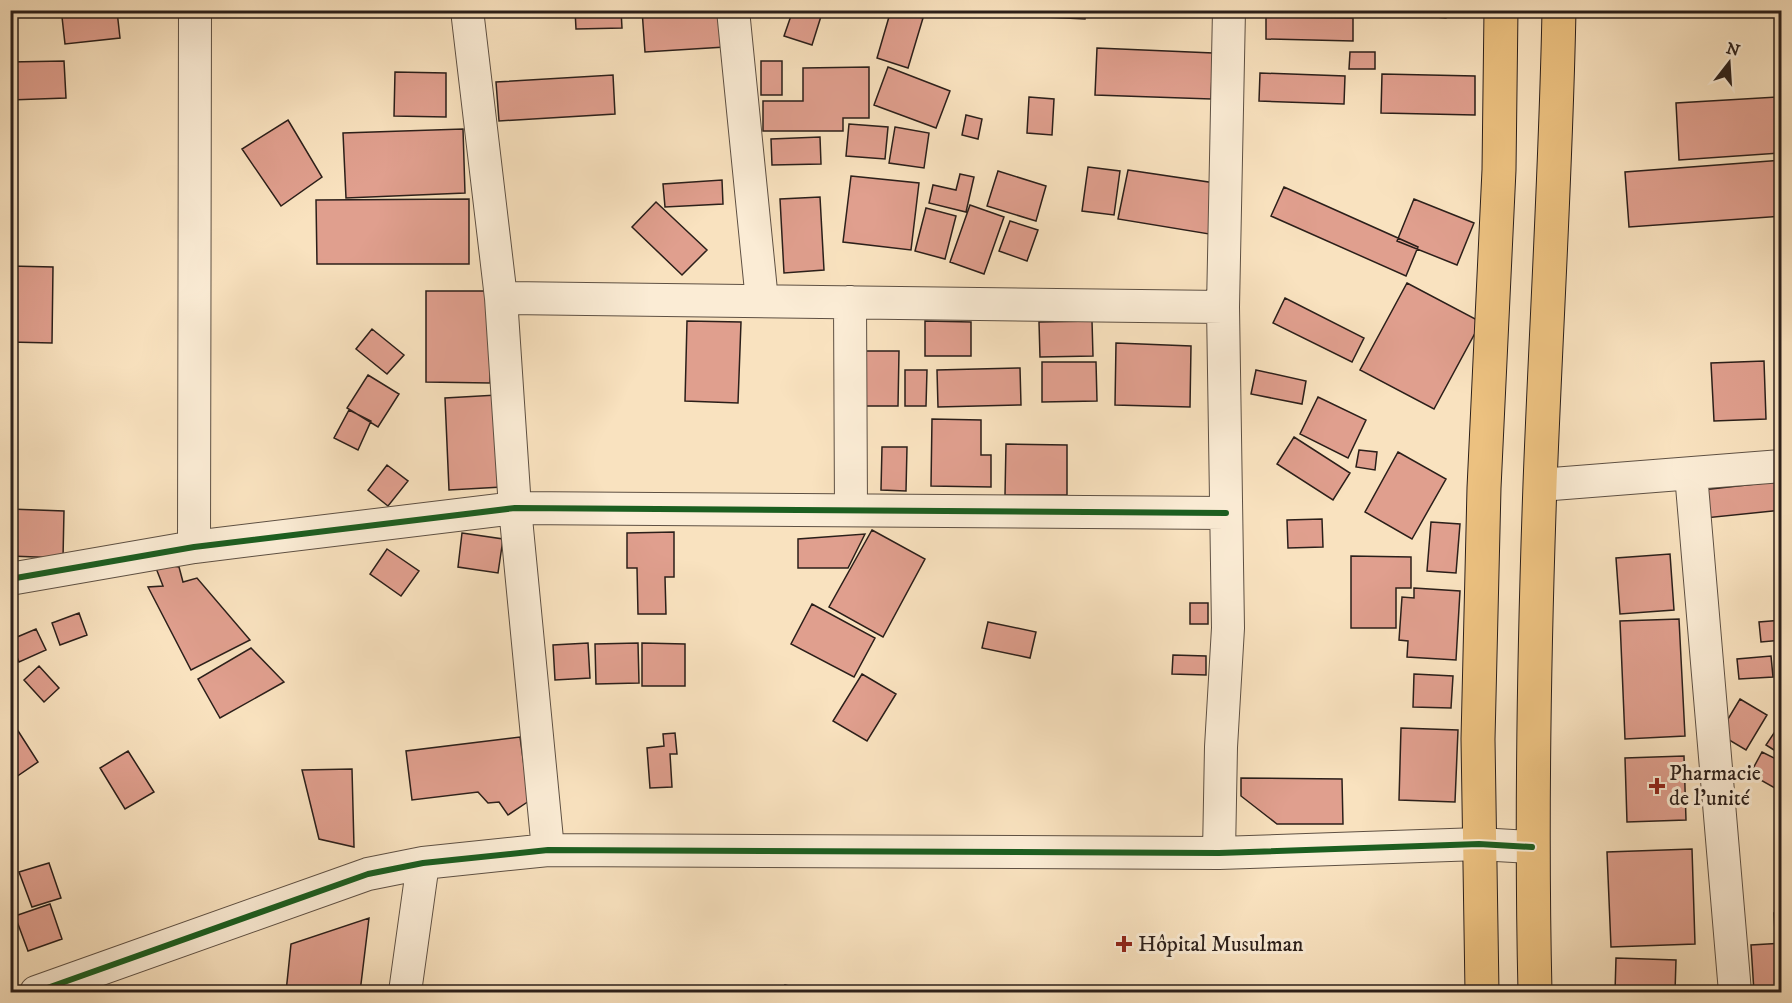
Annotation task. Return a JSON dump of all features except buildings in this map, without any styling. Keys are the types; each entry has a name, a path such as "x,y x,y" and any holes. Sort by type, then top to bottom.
{"highway":[{"path":"1482,993 1479,844 1484,488 1499,170 1501,10"},
{"path":"1535,993 1532,847 1540,485 1557,110 1559,10"}],"street":[{"path":"194,547 195,10"},
{"path":"467,10 501,298 515,508 548,850"},
{"path":"733,10 762,301"},
{"path":"1219,853 1221,747 1228,628 1223,307 1229,10"},
{"path":"501,298 1223,307"},
{"path":"850,302 850,510"},
{"path":"1540,485 1782,466"},
{"path":"1691,474 1735,993"},
{"path":"10,579 194,547 515,508 1226,513"},
{"path":"36,993 110,980 368,874 423,863 548,850 1219,853 1479,844 1532,847"},
{"path":"405,993 423,863"}],"cycle path":[{"path":"10,579 194,547 515,508 1226,513"},
{"path":"36,992 368,874 423,863 548,850 1219,853 1479,844 1532,847"}],"place":[{"name":"Pharmacie de l'unité","path":"1657,786"},
{"name":"Hôpital Musulman","path":"1124,944"}]}
